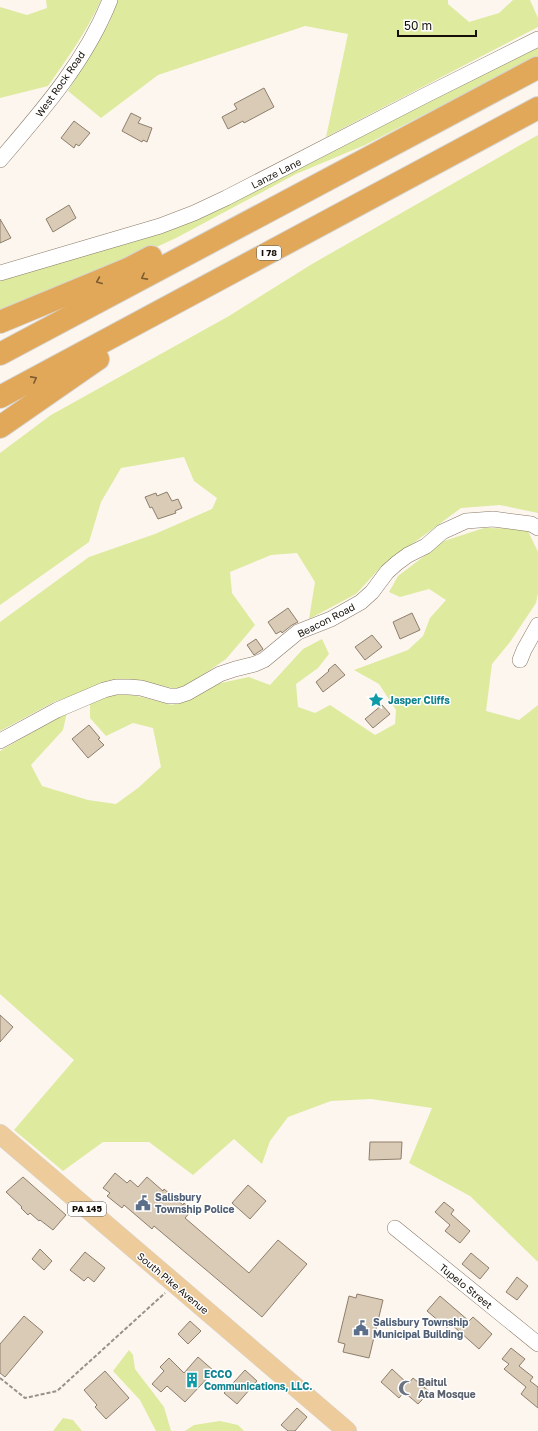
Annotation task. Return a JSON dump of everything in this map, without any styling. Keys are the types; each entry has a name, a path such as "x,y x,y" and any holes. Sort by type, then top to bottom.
{"highway":[{"path":"0,322 128,269 537,68"},
{"path":"0,354 537,68"},
{"name":"I 78","path":"0,397 538,108"},
{"path":"0,427 56,387 153,324 390,193 516,120"}],"main road":[{"name":"South Pike Avenue","path":"0,1134 347,1431"}],"street":[{"name":"West Rock Road","path":"0,160 36,117 74,66 96,30 110,0"},
{"name":"Lanze Lane","path":"0,273 150,229 194,213 538,39"},
{"name":"Beacon Road","path":"0,742 56,710 104,690 128,687 141,688 169,696 178,696 187,693 220,674 264,660 298,632 331,619 361,602 372,592 387,572 397,563 408,555 426,546 442,532 466,521 492,519 535,526"},
{"path":"520,660 538,625"},
{"name":"Tupelo Street","path":"394,1228 538,1344"}],"path":[{"path":"0,1378 25,1398 57,1392 175,1284"}],"green space":[{"path":"46,0 101,0 83,34 48,86 0,98 0,7 27,15 47,8"},
{"path":"118,0 448,0 448,4 469,22 499,13 513,0 530,0 538,18 538,27 326,137 348,34 305,26 158,75 101,118 68,91 109,23"},
{"path":"538,45 538,56 365,145 296,174 176,238 96,275 0,316 0,281 179,227 214,211"},
{"path":"538,135 538,513 500,505 461,508 381,567 356,594 309,619 315,582 297,553 271,555 230,572 232,593 255,625 226,659 181,690 140,681 116,680 54,702 0,731 0,622 89,557 155,534 212,509 217,498 194,481 184,457 121,468 101,502 89,542 0,605 0,453 51,415 229,316 312,264"},
{"path":"484,528 527,529 538,552 538,593 536,603 510,642 492,664 486,711 519,720 538,705 538,1262 470,1196 409,1163 432,1108 371,1099 331,1101 288,1117 270,1141 262,1164 234,1139 193,1175 149,1142 103,1142 63,1171 14,1130 74,1060 0,994 0,751 67,712 63,730 31,765 42,786 88,800 116,804 138,788 161,767 153,728 133,723 106,736 90,718 90,703 117,693 142,697 172,705 216,684 249,677 270,685 303,649 322,639 329,654 318,668 296,684 298,707 315,713 330,705 375,735 395,724 396,710 379,684 354,670 408,650 423,636 430,618 446,600 429,589 400,597 389,592 398,576 444,541"},
{"path":"129,1350 133,1355 135,1369 164,1407 171,1431 156,1431 140,1400 113,1371"},
{"path":"63,1418 73,1420 82,1431 53,1431"},
{"path":"220,1421 238,1425 244,1431 185,1431 194,1425"}],"building":[{"path":"264,88 274,107 244,123 243,121 228,129 222,117 237,109 234,104"},
{"path":"131,113 141,118 138,123 152,128 147,142 143,140 142,142 122,131"},
{"path":"74,121 90,133 79,146 76,144 74,148 61,138"},
{"path":"69,205 76,218 53,232 46,219"},
{"path":"0,219 11,238 0,243"},
{"path":"167,492 172,501 178,499 182,508 175,511 176,513 158,519 152,507 150,508 145,497 156,493 157,496"},
{"path":"288,608 298,622 282,633 281,631 276,634 268,622"},
{"path":"412,613 420,630 400,639 393,622"},
{"path":"372,635 382,647 365,660 355,647"},
{"path":"256,639 263,649 254,655 247,645"},
{"path":"335,664 345,675 323,692 316,682"},
{"path":"382,705 390,714 373,728 365,719"},
{"path":"89,725 104,745 88,758 72,739"},
{"path":"0,1015 13,1027 0,1042"},
{"path":"370,1142 402,1142 401,1159 369,1160"},
{"path":"115,1173 127,1183 130,1180 138,1187 147,1177 163,1191 164,1189 183,1205 184,1203 192,1210 185,1218 249,1273 278,1240 307,1264 262,1317 154,1226 152,1229 124,1205 122,1208 107,1196 110,1193 103,1188"},
{"path":"23,1177 66,1215 53,1230 30,1213 28,1215 6,1192"},
{"path":"248,1185 266,1201 250,1219 232,1203"},
{"path":"444,1202 454,1210 451,1214 470,1231 460,1243 445,1231 450,1225 435,1212"},
{"path":"40,1249 52,1261 44,1270 32,1259"},
{"path":"85,1252 105,1268 94,1282 88,1277 84,1281 70,1270"},
{"path":"471,1253 489,1268 480,1279 462,1264"},
{"path":"517,1277 528,1286 517,1300 506,1292"},
{"name":"Salisbury Township Municipal Building","path":"357,1294 383,1300 369,1358 343,1352 345,1344 338,1342 349,1296 356,1298"},
{"path":"440,1296 469,1321 473,1317 492,1334 479,1349 451,1324 447,1328 427,1311"},
{"path":"24,1316 43,1332 5,1377 0,1373 0,1344"},
{"path":"190,1321 201,1331 188,1344 178,1334"},
{"path":"511,1348 525,1359 519,1366 533,1377 530,1381 538,1387 538,1408 521,1394 526,1387 504,1369 509,1364 502,1359"},
{"name":"ECCO Communications, LLC.","path":"198,1357 214,1371 185,1402 167,1386 161,1392 152,1384 164,1371 160,1367 169,1358 184,1373"},
{"name":"Baitul Ata Mosque","path":"392,1369 408,1384 413,1378 430,1392 418,1404 404,1392 399,1398 381,1382"},
{"path":"245,1370 257,1381 237,1404 224,1393"},
{"path":"105,1371 129,1398 106,1419 95,1407 97,1405 84,1390"},
{"path":"297,1408 307,1417 295,1431 288,1431 281,1425"}],"place":[{"name":"Jasper Cliffs","path":"376,700"},
{"name":"Salisbury Township Police","path":"143,1203"},
{"name":"Salisbury Township Municipal Building","path":"361,1328"},
{"name":"ECCO Communications, LLC.","path":"192,1380"},
{"name":"Baitul Ata Mosque","path":"406,1388"}]}
